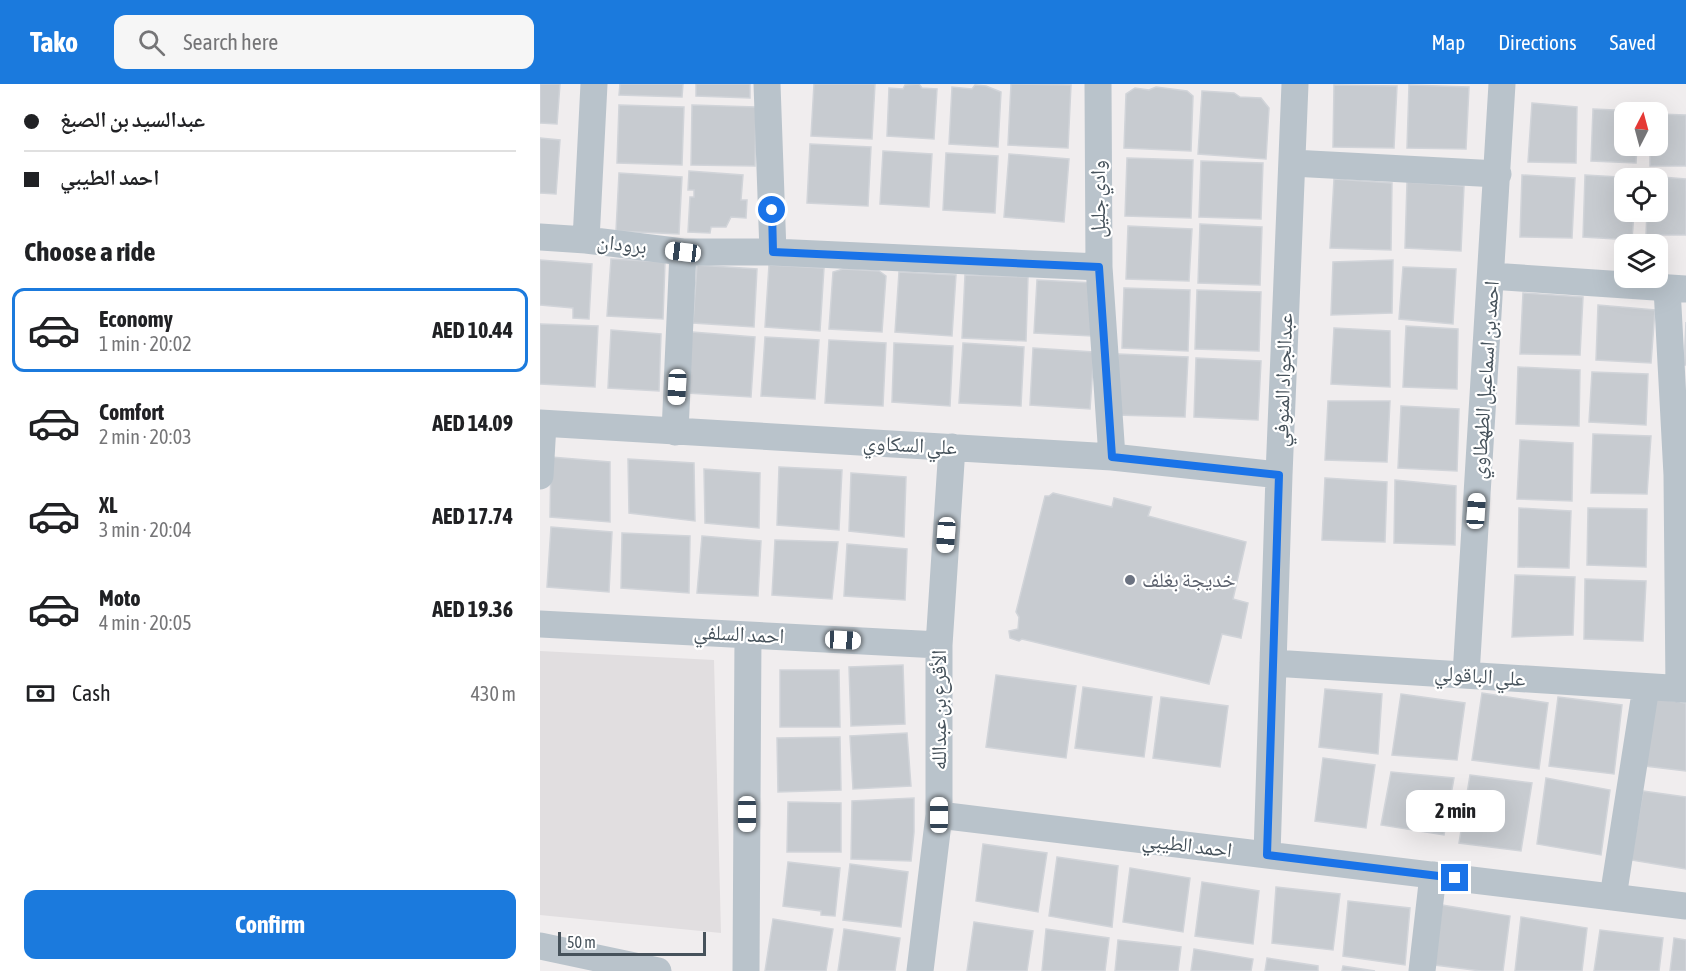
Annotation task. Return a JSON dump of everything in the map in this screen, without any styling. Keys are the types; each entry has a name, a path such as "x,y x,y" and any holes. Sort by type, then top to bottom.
{"street":[{"path":"586,240 594,84"},
{"path":"767,84 773,252"},
{"name":"وادي جليل","path":"1098,84 1099,267 1112,457"},
{"name":"عبدالجواد المنوفي","path":"1267,855 1295,84"},
{"name":"احمد بن اسماعيل الطهطاوي","path":"1466,675 1502,84"},
{"path":"1292,164 1498,174"},
{"name":"برودان","path":"540,237 586,240 683,252 773,252 1099,267"},
{"path":"675,432 683,252"},
{"path":"1491,276 1677,289 1682,475 1682,689"},
{"path":"540,476 542,424"},
{"name":"علي السكاوي","path":"542,424 1112,457 1279,475"},
{"name":"الأقرع بن عبدالله","path":"920,971 939,815 939,645 952,447"},
{"name":"احمد السلفي","path":"540,624 939,645"},
{"path":"746,971 748,635"},
{"name":"علي الباقولي","path":"1273,663 1682,689"},
{"path":"1613,897 1646,687"},
{"name":"احمد الطيبي","path":"939,815 1686,906"},
{"path":"1422,971 1433,875"},
{"path":"540,946 658,971"}],"shaded area":[{"path":"540,651 714,660 721,933 540,915"}],"building":[{"path":"540,84 560,84 557,124 540,123"},
{"path":"620,84 683,84 682,97 619,95"},
{"path":"696,84 750,84 750,98 696,96"},
{"path":"814,84 875,84 872,139 811,136"},
{"path":"919,84 922,88 937,89 934,139 887,136 889,88 903,89 905,85"},
{"path":"1011,84 1071,85 1068,148 1008,145"},
{"path":"975,85 986,86 1001,92 998,147 949,144 952,87 972,89"},
{"path":"1334,85 1397,86 1394,148 1333,147"},
{"path":"1409,85 1469,87 1466,149 1407,148"},
{"path":"1156,87 1187,91 1193,96 1191,151 1124,148 1126,94 1135,88 1149,90"},
{"path":"1202,91 1261,98 1269,108 1266,159 1198,154"},
{"path":"1532,103 1577,107 1576,163 1528,162"},
{"path":"619,105 684,107 682,165 617,163"},
{"path":"692,105 756,107 755,166 691,165"},
{"path":"1593,109 1614,110 1614,156 1636,156 1636,163 1591,161"},
{"path":"1668,114 1686,115 1686,166 1650,166 1650,156 1668,156"},
{"path":"540,138 560,140 556,194 540,193"},
{"path":"810,144 871,147 868,206 807,203"},
{"path":"883,151 932,154 929,207 880,204"},
{"path":"946,153 998,156 995,213 943,210"},
{"path":"1009,154 1069,159 1064,222 1004,217"},
{"path":"1127,158 1193,160 1191,218 1125,216"},
{"path":"1201,161 1263,163 1261,219 1199,217"},
{"path":"689,171 743,175 741,200 747,200 746,218 731,217 726,227 711,227 710,233 688,232 690,197 694,197 694,190 688,190"},
{"path":"619,173 682,177 679,234 616,231"},
{"path":"1522,175 1575,178 1572,238 1520,237"},
{"path":"1585,175 1614,177 1614,222 1633,222 1632,234 1614,234 1614,239 1583,237"},
{"path":"1668,178 1686,179 1686,235 1646,234 1647,222 1668,222"},
{"path":"1334,179 1392,183 1391,250 1330,248"},
{"path":"1407,182 1464,186 1461,251 1405,248"},
{"path":"1200,224 1262,227 1260,285 1198,283"},
{"path":"1128,226 1192,229 1189,281 1126,279"},
{"path":"611,259 665,262 663,319 607,316"},
{"path":"540,260 592,264 589,319 573,318 573,308 540,305"},
{"path":"1393,260 1392,313 1331,315 1333,262"},
{"path":"697,265 757,269 754,327 693,323"},
{"path":"769,265 824,268 820,331 765,327"},
{"path":"1403,267 1456,269 1453,324 1399,319"},
{"path":"843,269 879,271 886,276 882,332 829,329 833,272"},
{"path":"899,272 956,275 952,336 895,332"},
{"path":"965,275 1028,277 1026,341 962,338"},
{"path":"1037,280 1095,283 1092,336 1034,333"},
{"path":"1124,288 1190,290 1188,351 1122,348"},
{"path":"1197,290 1261,292 1259,351 1195,349"},
{"path":"1523,293 1583,297 1580,355 1520,354"},
{"path":"1598,305 1655,310 1651,363 1596,360"},
{"path":"1686,322 1686,365 1684,365"},
{"path":"540,324 598,326 595,387 540,384"},
{"path":"1406,326 1458,329 1457,389 1403,387"},
{"path":"1334,328 1390,331 1390,387 1331,384"},
{"path":"611,330 661,334 659,391 608,388"},
{"path":"692,332 755,337 751,397 687,393"},
{"path":"765,337 819,340 815,399 761,396"},
{"path":"829,340 886,343 883,406 825,403"},
{"path":"894,343 953,346 950,406 892,402"},
{"path":"963,343 1024,347 1021,406 959,403"},
{"path":"1033,348 1094,352 1090,409 1030,405"},
{"path":"1118,354 1188,357 1185,417 1116,415"},
{"path":"1196,358 1261,361 1258,420 1194,417"},
{"path":"1518,367 1580,370 1579,426 1516,424"},
{"path":"1592,372 1648,374 1646,425 1589,422"},
{"path":"1328,401 1390,401 1387,462 1325,460"},
{"path":"1401,406 1459,409 1457,471 1398,468"},
{"path":"1593,434 1651,436 1647,494 1591,493"},
{"path":"1520,440 1573,443 1572,501 1517,499"},
{"path":"551,457 610,462 610,522 550,517"},
{"path":"628,459 694,463 695,521 629,513"},
{"path":"779,467 842,470 839,530 777,525"},
{"path":"704,469 760,473 759,528 705,523"},
{"path":"851,473 906,477 904,537 849,531"},
{"path":"1325,478 1387,482 1385,542 1322,540"},
{"path":"1395,480 1456,486 1455,545 1394,543"},
{"name":"خديجة بغلف","path":"1053,493 1112,507 1114,498 1151,507 1148,516 1246,542 1233,599 1248,603 1241,638 1222,634 1209,684 1010,638 1009,631 1018,629 1019,617 1016,612 1045,496"},
{"path":"1519,508 1571,511 1569,568 1518,567"},
{"path":"1588,508 1647,509 1646,567 1587,565"},
{"path":"551,527 612,532 609,592 547,587"},
{"path":"622,533 690,536 689,593 621,588"},
{"path":"702,536 761,541 758,596 697,593"},
{"path":"775,540 838,542 832,599 772,595"},
{"path":"847,544 907,549 905,600 844,596"},
{"path":"1515,575 1575,577 1573,635 1512,637"},
{"path":"1585,579 1646,581 1643,641 1584,639"},
{"path":"903,665 905,724 851,726 849,667"},
{"path":"780,670 839,670 840,727 780,727"},
{"path":"996,675 1076,686 1066,758 986,747"},
{"path":"1083,687 1152,697 1144,757 1075,748"},
{"path":"1325,689 1382,694 1378,754 1319,747"},
{"path":"1482,693 1548,703 1539,769 1472,760"},
{"path":"1401,694 1465,703 1457,760 1392,755"},
{"path":"1161,697 1228,706 1220,767 1153,758"},
{"path":"1558,697 1622,705 1614,774 1549,766"},
{"path":"1654,698 1686,703 1686,771 1645,766"},
{"path":"907,733 911,786 853,789 850,736"},
{"path":"840,737 841,790 778,792 777,738"},
{"path":"1323,758 1375,765 1366,828 1315,821"},
{"path":"1391,772 1454,778 1444,835 1381,825"},
{"path":"1470,775 1532,783 1521,851 1459,843"},
{"path":"1546,778 1610,790 1601,855 1537,844"},
{"path":"1643,791 1686,797 1686,869 1631,860"},
{"path":"914,798 911,861 851,859 852,801"},
{"path":"788,802 841,803 841,852 787,852"},
{"path":"983,844 1047,853 1038,912 976,901"},
{"path":"1057,857 1118,866 1112,927 1049,916"},
{"path":"788,862 840,868 835,916 821,915 821,911 783,906"},
{"path":"850,864 908,872 901,927 843,920"},
{"path":"1130,868 1190,878 1183,932 1123,922"},
{"path":"1202,882 1259,891 1253,944 1195,936"},
{"path":"1276,887 1340,894 1333,950 1272,943"},
{"path":"1348,901 1410,908 1405,965 1343,956"},
{"path":"1442,905 1510,916 1503,971 1481,971 1435,965"},
{"path":"1521,917 1587,928 1582,971 1515,971"},
{"path":"773,919 833,929 826,971 765,971"},
{"path":"974,922 1033,931 1027,971 967,971"},
{"path":"844,929 900,938 895,971 838,971"},
{"path":"1046,929 1109,938 1105,971 1042,971"},
{"path":"1600,930 1663,938 1659,971 1594,971"},
{"path":"1674,938 1686,940 1686,971 1670,971"},
{"path":"1118,940 1181,947 1178,971 1115,971"},
{"path":"1194,949 1253,959 1251,971 1191,971"},
{"path":"1267,958 1318,966 1318,971 1265,971"},
{"path":"1343,966 1375,971 1342,971"}],"place":[{"name":"خديجة بغلف","path":"1130,580"}],"route":[{"path":"772,210 773,252 1099,267 1112,457 1279,475 1267,855 1455,878"}]}
